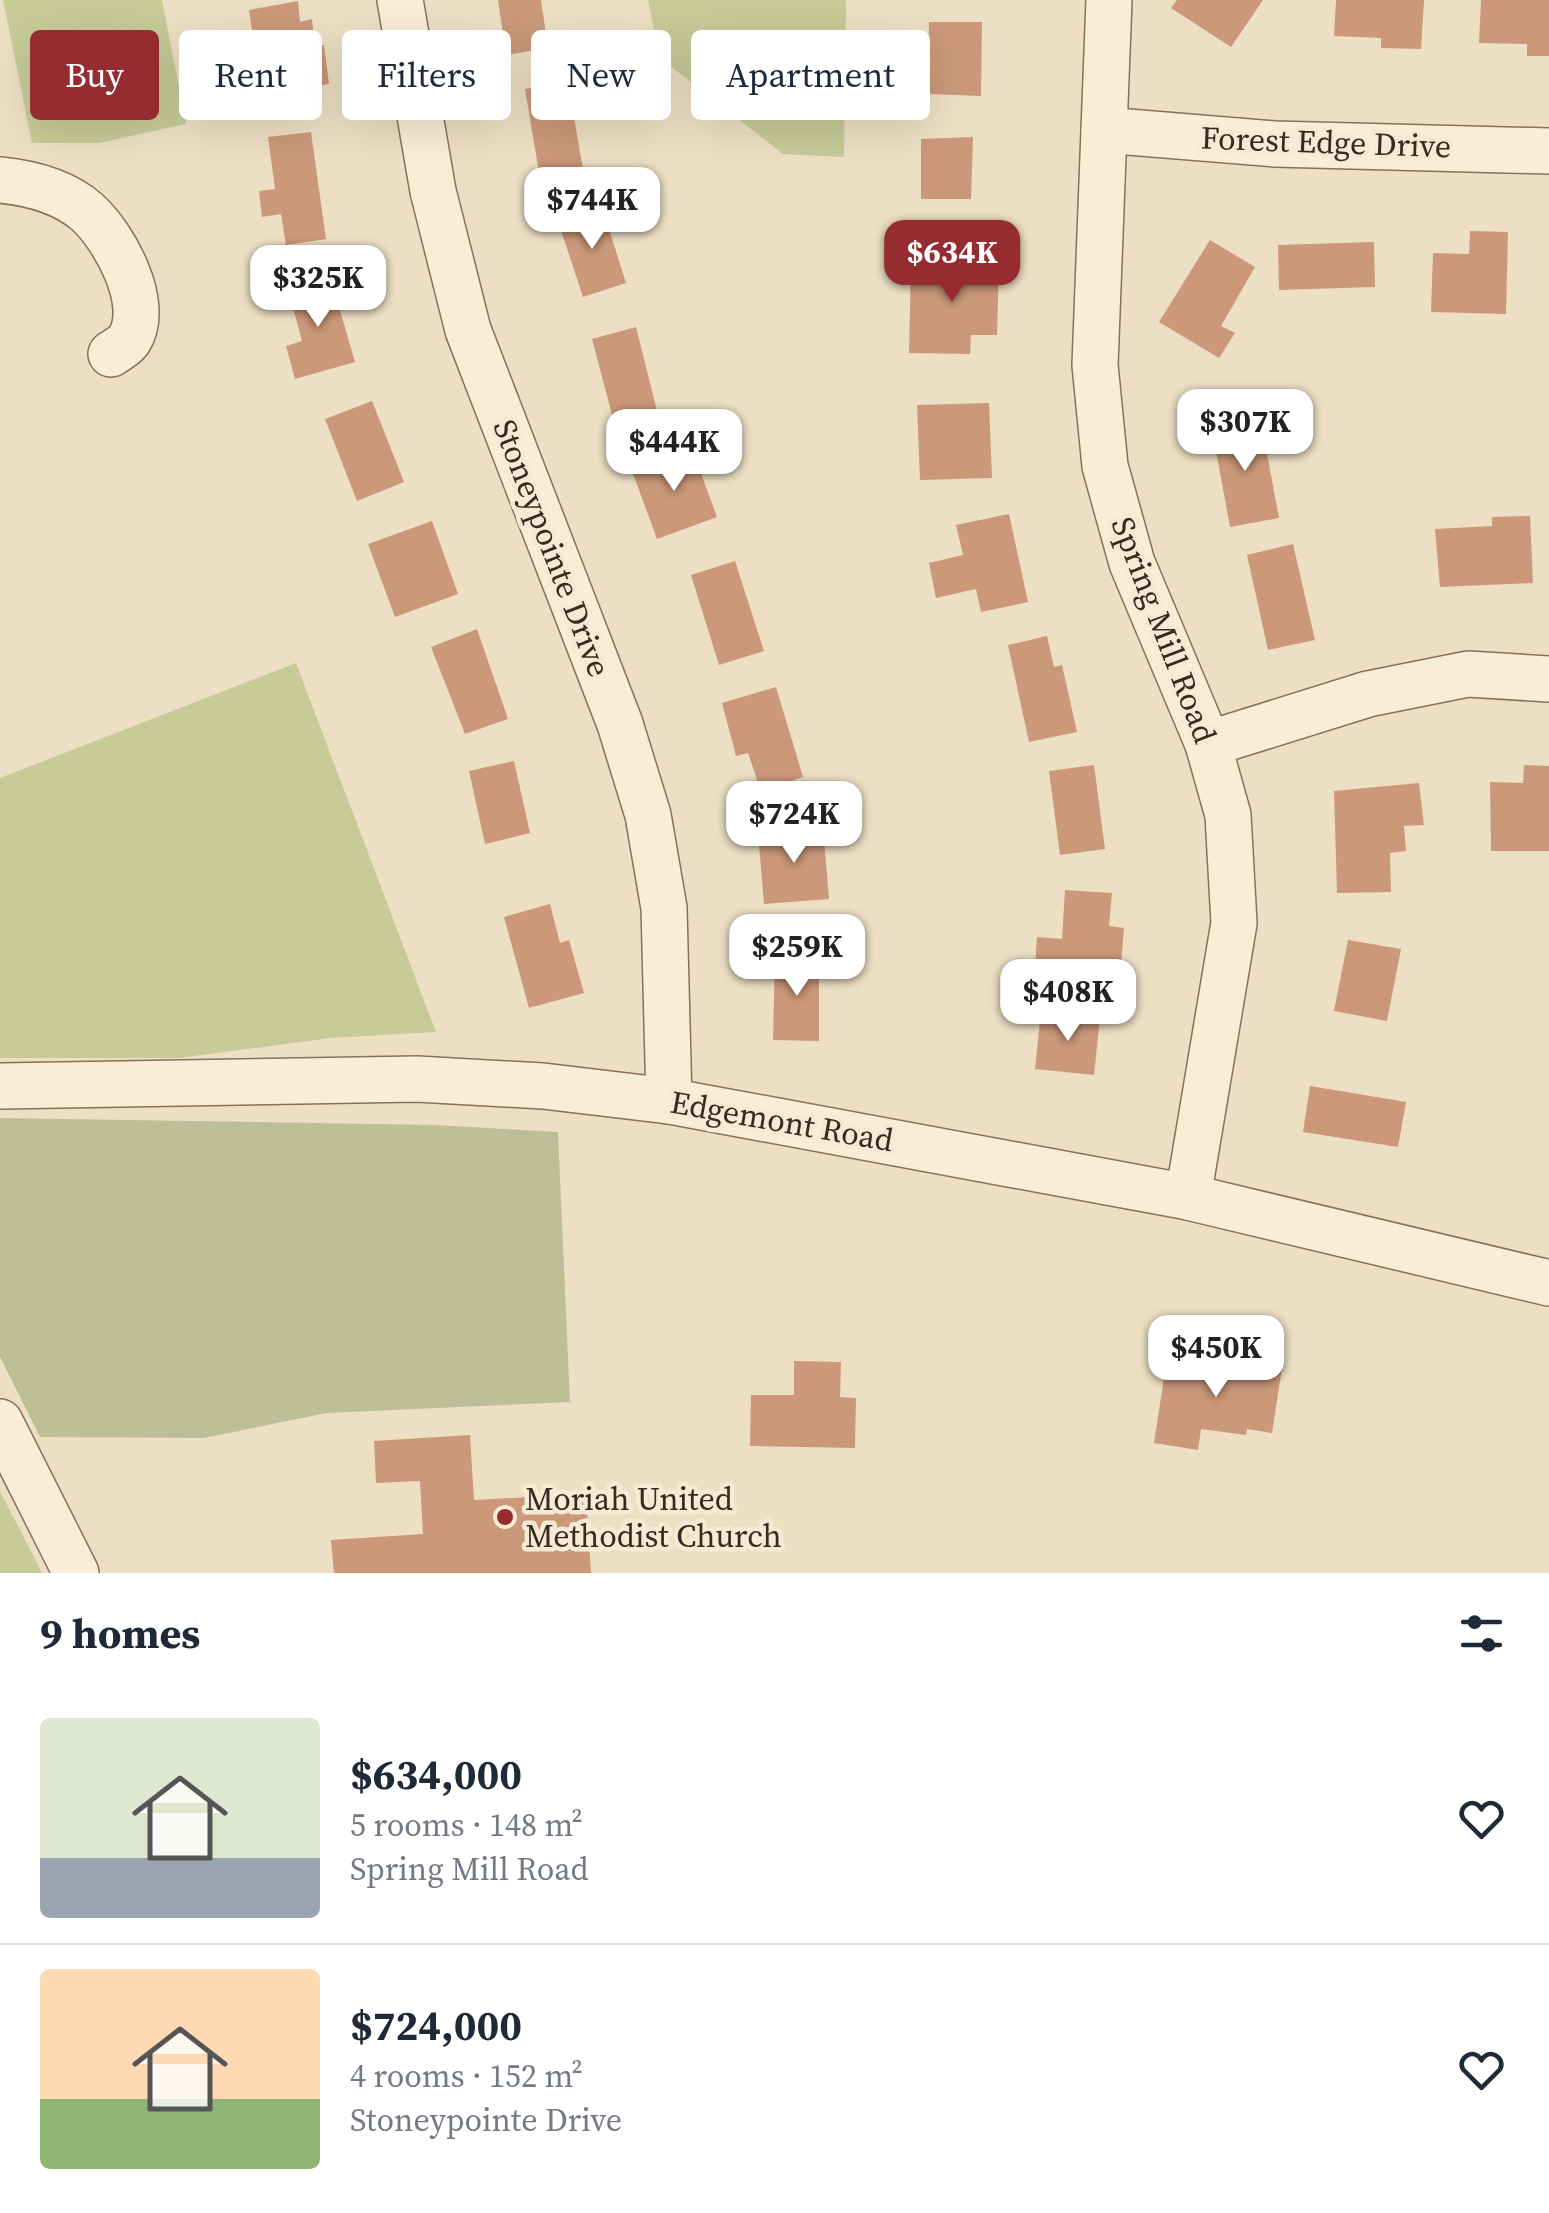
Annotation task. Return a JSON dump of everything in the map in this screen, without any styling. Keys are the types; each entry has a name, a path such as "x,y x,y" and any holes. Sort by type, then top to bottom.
{"street":[{"name":"Stoneypointe Drive","path":"400,0 432,191 468,330 620,724 648,815 664,908 669,1101"},
{"name":"Spring Mill Road","path":"1109,0 1095,366 1106,466 1132,564 1208,744 1228,815 1234,923 1188,1197"},
{"name":"Forest Edge Drive","path":"1104,130 1275,144 1549,150"},
{"path":"0,180 21,182 68,199 86,211 116,250 134,297 135,323 129,341 111,354"},
{"path":"1208,744 1368,694 1468,674 1549,679"},
{"name":"Edgemont Road","path":"0,1086 416,1079 543,1086 669,1101 1188,1197 1549,1283"},
{"path":"0,1422 76,1573"}],"green space":[{"path":"3,0 162,0 179,88 179,120 185,120 186,124 99,143 32,143"},
{"path":"648,0 846,0 846,30 691,30 691,82 671,67 671,30 654,30"},
{"path":"739,120 844,120 844,157 783,154"},
{"path":"296,663 436,1032 331,1038 179,1058 0,1058 0,778"},
{"path":"0,1118 435,1125 558,1132 570,1402 327,1413 204,1438 40,1437 0,1357"},
{"path":"0,1491 42,1573 0,1573"}],"building":[{"path":"498,0 541,0 545,30 531,30 531,51 511,54 511,30 502,30"},
{"path":"1177,0 1263,0 1231,47 1171,8"},
{"path":"1336,0 1424,0 1421,49 1381,48 1381,38 1334,36"},
{"path":"1481,0 1549,0 1549,56 1527,56 1527,44 1479,43"},
{"path":"298,1 300,22 312,19 313,30 252,30 249,10"},
{"path":"929,22 982,22 981,96 930,94"},
{"path":"322,45 324,45 329,84 322,85"},
{"path":"531,88 531,120 574,120 583,170 540,178 525,89"},
{"path":"311,132 326,239 286,245 281,214 262,217 259,191 275,189 268,137"},
{"path":"973,137 971,199 921,199 921,139"},
{"path":"602,207 626,283 583,297 558,221"},
{"path":"1470,231 1508,232 1506,314 1431,312 1433,253 1469,254"},
{"path":"1210,240 1255,267 1221,326 1235,333 1219,358 1159,322"},
{"path":"1374,242 1375,287 1279,290 1278,245"},
{"path":"911,261 999,262 997,335 971,335 970,354 909,353"},
{"path":"330,276 355,362 295,379 286,346 302,341 288,289"},
{"path":"636,327 658,415 615,426 592,339"},
{"path":"372,401 404,482 357,501 325,419"},
{"path":"989,403 992,478 920,480 917,405"},
{"path":"1261,421 1279,518 1230,527 1212,429"},
{"path":"692,449 717,517 657,539 632,471"},
{"path":"1009,514 1028,602 981,612 976,589 936,598 929,563 963,555 956,525"},
{"path":"1530,516 1533,583 1440,587 1435,529 1492,526 1492,517"},
{"path":"432,521 458,594 395,617 368,544"},
{"path":"1293,544 1315,640 1268,650 1247,555"},
{"path":"735,561 764,651 719,665 691,575"},
{"path":"477,629 508,719 465,734 431,647"},
{"path":"1047,636 1054,667 1062,665 1077,732 1029,742 1008,645"},
{"path":"776,687 803,777 761,791 748,753 736,756 722,703"},
{"path":"514,761 530,833 485,844 469,771"},
{"path":"1094,765 1105,849 1060,855 1049,771"},
{"path":"1524,765 1549,766 1549,851 1491,851 1490,782 1523,783"},
{"path":"1419,783 1424,825 1404,826 1406,851 1390,853 1391,892 1337,893 1334,791"},
{"path":"823,828 829,899 764,904 758,833"},
{"path":"1065,890 1112,893 1109,926 1124,928 1119,988 1034,981 1037,937 1062,939"},
{"path":"550,904 560,943 569,940 584,993 529,1008 504,917"},
{"path":"1348,940 1401,949 1387,1021 1334,1011"},
{"path":"775,956 819,956 819,1041 773,1040"},
{"path":"1041,1012 1100,1018 1094,1075 1035,1069"},
{"path":"1310,1086 1406,1102 1398,1147 1303,1132"},
{"path":"1167,1358 1252,1370 1254,1358 1283,1362 1272,1433 1247,1429 1246,1435 1201,1429 1198,1450 1154,1443"},
{"path":"794,1361 841,1362 840,1397 856,1398 855,1448 750,1446 751,1395 794,1395"},
{"name":"Moriah United Methodist Church","path":"470,1435 474,1500 586,1494 591,1573 334,1573 331,1540 423,1534 420,1481 376,1483 374,1441"}],"place":[{"name":"Moriah United Methodist Church","path":"505,1517"}]}
